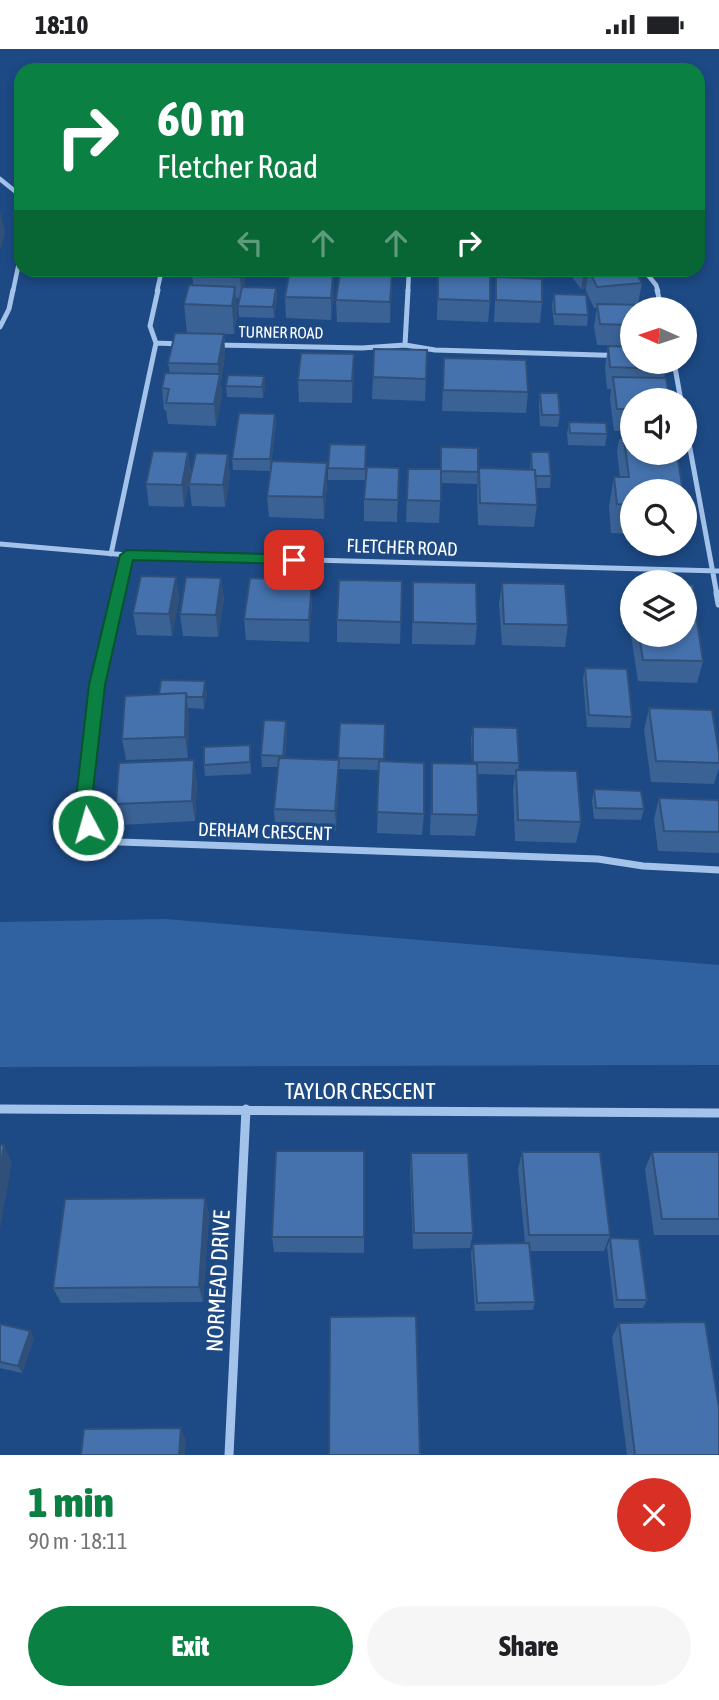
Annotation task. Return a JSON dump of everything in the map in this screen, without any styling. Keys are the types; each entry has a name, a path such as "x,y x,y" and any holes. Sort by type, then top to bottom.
{"street":[{"path":"0,327 9,309 16,277"},
{"path":"111,554 156,343 150,326 160,277"},
{"path":"405,345 409,277"},
{"path":"650,277 656,285 659,297"},
{"path":"156,343 183,344"},
{"name":"TURNER ROAD","path":"211,345 362,348 405,345 435,350 620,356"},
{"path":"694,465 716,571 719,604"},
{"name":"FLETCHER ROAD","path":"0,544 127,555 716,571"},
{"name":"DERHAM CRESCENT","path":"127,555 97,685 85,782 83,808 88,825 100,835 120,842 598,859 643,866 719,870"},
{"name":"TAYLOR CRESCENT","path":"0,1109 719,1113"},
{"name":"NORMEAD DRIVE","path":"229,1455 246,1109"}],"shaded area":[{"path":"166,919 719,965 719,1065 0,1067 0,922"}],"building":[{"path":"288,277 333,277 331,298 285,297"},
{"path":"339,277 392,277 390,302 336,300"},
{"path":"438,277 490,277 490,301 438,299"},
{"path":"496,277 542,279 542,302 496,300"},
{"path":"592,277 639,277 642,283 597,287"},
{"path":"189,285 235,287 232,306 184,304"},
{"path":"242,287 276,288 273,307 238,306"},
{"path":"554,294 586,295 588,315 555,314"},
{"path":"597,304 620,304 620,325 600,324"},
{"path":"175,333 224,334 218,364 168,363"},
{"path":"608,346 620,346 620,367 610,367"},
{"path":"374,349 427,350 426,379 373,377"},
{"path":"301,353 354,354 352,381 298,380"},
{"path":"444,358 526,360 528,392 443,390"},
{"path":"165,373 220,374 214,404 166,403 169,389 162,388"},
{"path":"228,375 264,376 262,387 226,386"},
{"path":"613,377 666,378 668,388 620,388 620,409 617,409"},
{"path":"540,393 558,393 560,415 542,415"},
{"path":"239,413 275,414 270,459 232,459"},
{"path":"569,422 606,423 607,434 570,433"},
{"path":"330,444 366,445 365,469 328,468"},
{"path":"441,447 478,448 478,472 441,471"},
{"path":"153,451 188,452 182,485 146,484"},
{"path":"531,452 549,452 551,476 535,476"},
{"path":"196,453 228,454 223,485 189,484"},
{"path":"272,461 327,463 323,497 267,496"},
{"path":"627,465 679,465 681,479 620,479 620,504 617,504 614,477 629,477"},
{"path":"367,467 399,468 398,500 364,499"},
{"path":"479,468 535,470 537,505 480,503"},
{"path":"408,469 441,469 441,501 407,500"},
{"path":"141,576 176,577 169,614 133,613"},
{"path":"186,577 221,578 216,615 180,614"},
{"path":"250,578 312,580 309,620 244,619"},
{"path":"339,580 402,581 401,622 337,620"},
{"path":"413,582 476,583 477,624 413,622"},
{"path":"502,583 565,584 568,625 504,624"},
{"path":"697,622 703,661 643,660 641,647 697,647"},
{"path":"585,668 627,669 632,717 589,715"},
{"path":"161,680 205,681 203,697 187,697 186,693 159,694"},
{"path":"186,693 185,737 122,739 125,696"},
{"path":"649,708 712,710 719,763 656,761"},
{"path":"264,720 286,721 283,756 261,755"},
{"path":"340,723 385,724 384,759 338,758"},
{"path":"473,727 517,728 519,763 473,762"},
{"path":"250,745 250,762 204,765 204,747"},
{"path":"279,758 339,760 335,811 274,809"},
{"path":"194,760 192,801 116,804 119,763"},
{"path":"379,761 424,763 424,814 377,812"},
{"path":"432,763 477,764 478,815 432,814"},
{"path":"516,770 577,771 581,822 518,820"},
{"path":"594,789 641,791 644,809 596,808"},
{"path":"659,798 719,800 719,832 664,831"},
{"path":"0,1145 4,1145 0,1169"},
{"path":"276,1151 364,1151 364,1237 272,1237"},
{"path":"522,1152 600,1152 610,1235 529,1235"},
{"path":"652,1152 719,1152 719,1219 662,1219"},
{"path":"411,1153 468,1153 473,1233 414,1233"},
{"path":"205,1198 199,1287 53,1288 65,1199"},
{"path":"610,1238 639,1239 647,1300 617,1300"},
{"path":"529,1243 535,1302 477,1303 473,1244"},
{"path":"416,1316 420,1455 329,1455 330,1317"},
{"path":"705,1322 719,1408 719,1455 635,1455 619,1323"},
{"path":"0,1324 30,1331 18,1366 0,1362"},
{"path":"181,1428 179,1455 81,1455 84,1429"}],"route":[{"path":"88,825 83,808 97,685 127,555 294,560"}]}
